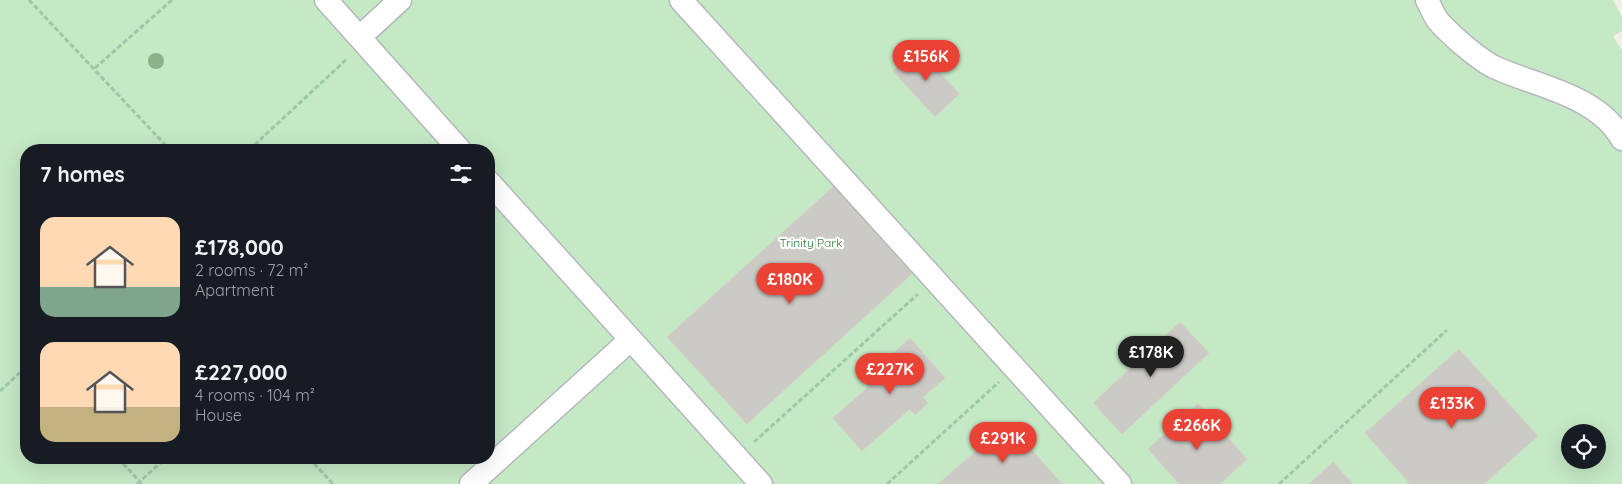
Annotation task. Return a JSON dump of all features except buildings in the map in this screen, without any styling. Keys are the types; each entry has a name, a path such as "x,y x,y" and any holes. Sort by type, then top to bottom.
{"lane":[{"path":"326,0 455,144"},
{"path":"362,40 400,0"},
{"path":"681,0 1120,484"},
{"path":"1427,0 1439,22 1492,66 1571,96 1599,114 1618,132 1622,139"},
{"path":"495,189 761,484"},
{"path":"495,462 630,340"},
{"path":"471,484 493,464"}],"path":[{"path":"29,0 165,144"},
{"path":"95,68 172,0"},
{"path":"256,144 362,40"},
{"path":"737,458 935,278"},
{"path":"1279,484 1447,330"},
{"path":"886,484 1014,368"},
{"path":"0,391 20,373"},
{"path":"123,464 140,483 160,464"},
{"path":"315,464 333,484"}],"green space":[{"name":"Trinity Park","path":"0,0 1613,0 1622,17 1622,31 1613,36 1622,51 1622,484 0,484"}]}
